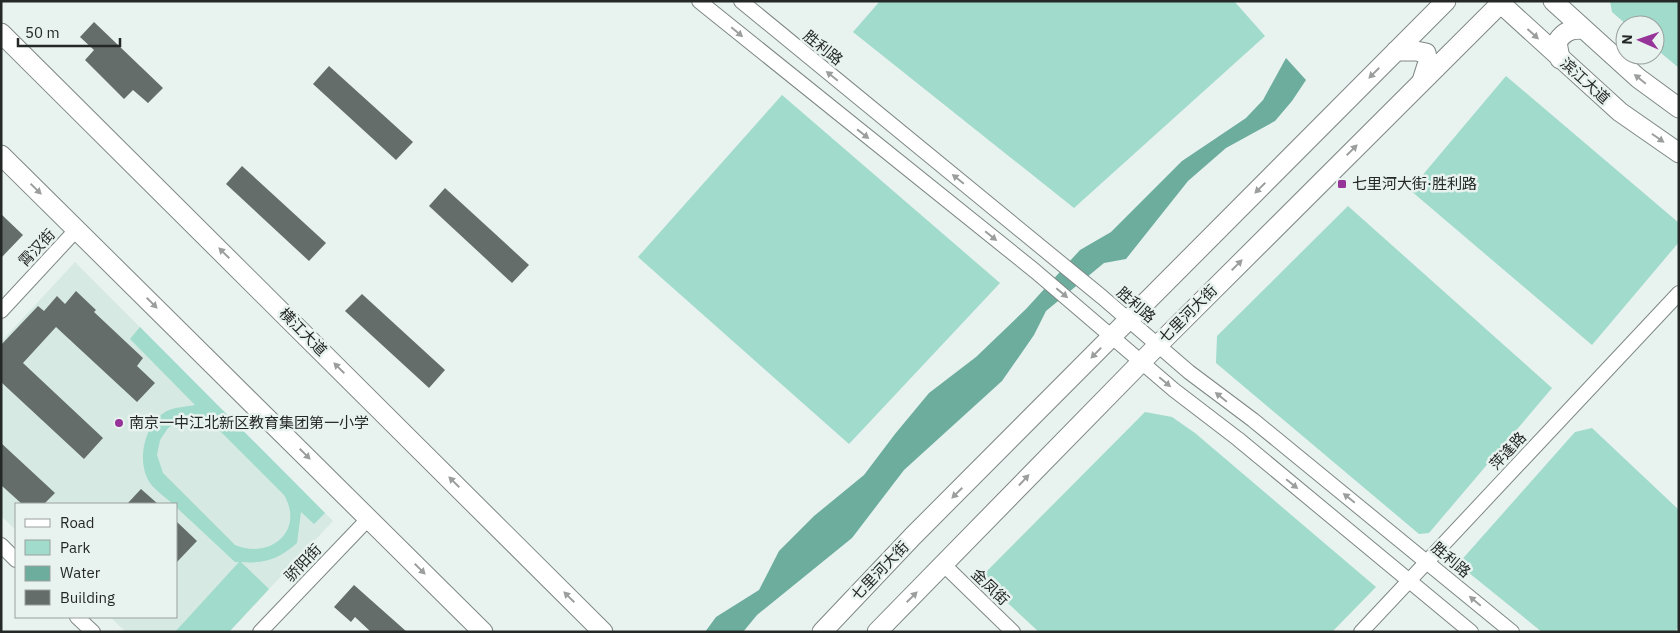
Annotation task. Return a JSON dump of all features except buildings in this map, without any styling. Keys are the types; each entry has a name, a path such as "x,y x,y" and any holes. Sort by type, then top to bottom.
{"main road":[{"name":"七里河大街","path":"822,632 1128,320 1446,1"},
{"path":"1553,1 1638,78 1679,108"},
{"name":"七里河大街","path":"877,632 944,565 1031,473 1500,2"},
{"name":"滨江大道","path":"1500,2 1620,112 1679,153"},
{"path":"1560,59 1557,42 1562,34 1571,29 1583,28"},
{"name":"横江大道","path":"1,33 604,632"},
{"path":"1396,51 1416,51 1426,54 1428,62 1422,81"},
{"path":"1,155 483,632"}],"street":[{"path":"699,1 1035,271 1142,362 1471,632"},
{"name":"胜利路","path":"741,1 1230,404 1254,420 1512,632"},
{"name":"霄汉街","path":"1,311 77,229"},
{"name":"萍逢路","path":"1361,632 1679,293"},
{"path":"1238,439 1240,423 1245,420 1254,420"},
{"name":"骄阳街","path":"260,632 369,518"},
{"path":"1,546 15,559"},
{"name":"金凤街","path":"944,565 1014,632"},
{"path":"78,618 93,632"}],"shaded area":[{"name":"南京一中江北新区教育集团第一小学","path":"75,262 333,521 229,632 126,632 111,618 178,618 178,503 15,503 15,529 1,516 1,342"}],"green space":[{"path":"880,1 1234,1 1265,36 1074,208 853,32"},
{"path":"1610,1 1679,1 1679,68 1665,56 1665,15 1615,15 1612,12"},
{"path":"1506,76 1679,223 1679,242 1592,345 1410,190"},
{"path":"782,95 1000,283 849,444 638,257"},
{"path":"1348,206 1552,388 1429,533 1419,534 1216,363 1217,336"},
{"path":"140,327 325,513 314,524 301,512 297,543 284,553 264,561 241,562 269,589 229,632 175,632 239,562 235,562 178,509 178,503 172,503 158,492 150,483 143,465 144,444 147,435 158,418 168,410 195,405 130,339","holes":["196,418 211,422 284,495 289,508 290,520 287,531 280,539 260,549 248,549 235,545 163,473 157,455 160,440 168,428 182,419"]},
{"path":"1145,412 1172,417 1195,433 1376,587 1332,632 1039,632 985,582 986,572"},
{"path":"1592,428 1679,510 1679,626 1675,632 1542,632 1458,564 1575,432"}],"water":[{"path":"1286,58 1306,80 1275,121 1226,148 1188,181 1126,259 1104,263 1046,311 1034,335 1002,381 904,470 852,538 757,615 743,632 705,632 716,617 759,590 779,551 814,516 864,475 929,393 976,357 1026,309 1080,250 1111,232 1182,161 1246,118 1263,100"}],"place":[{"name":"七里河大街·胜利路","path":"1342,184"},
{"name":"南京一中江北新区教育集团第一小学","path":"119,423"}]}
